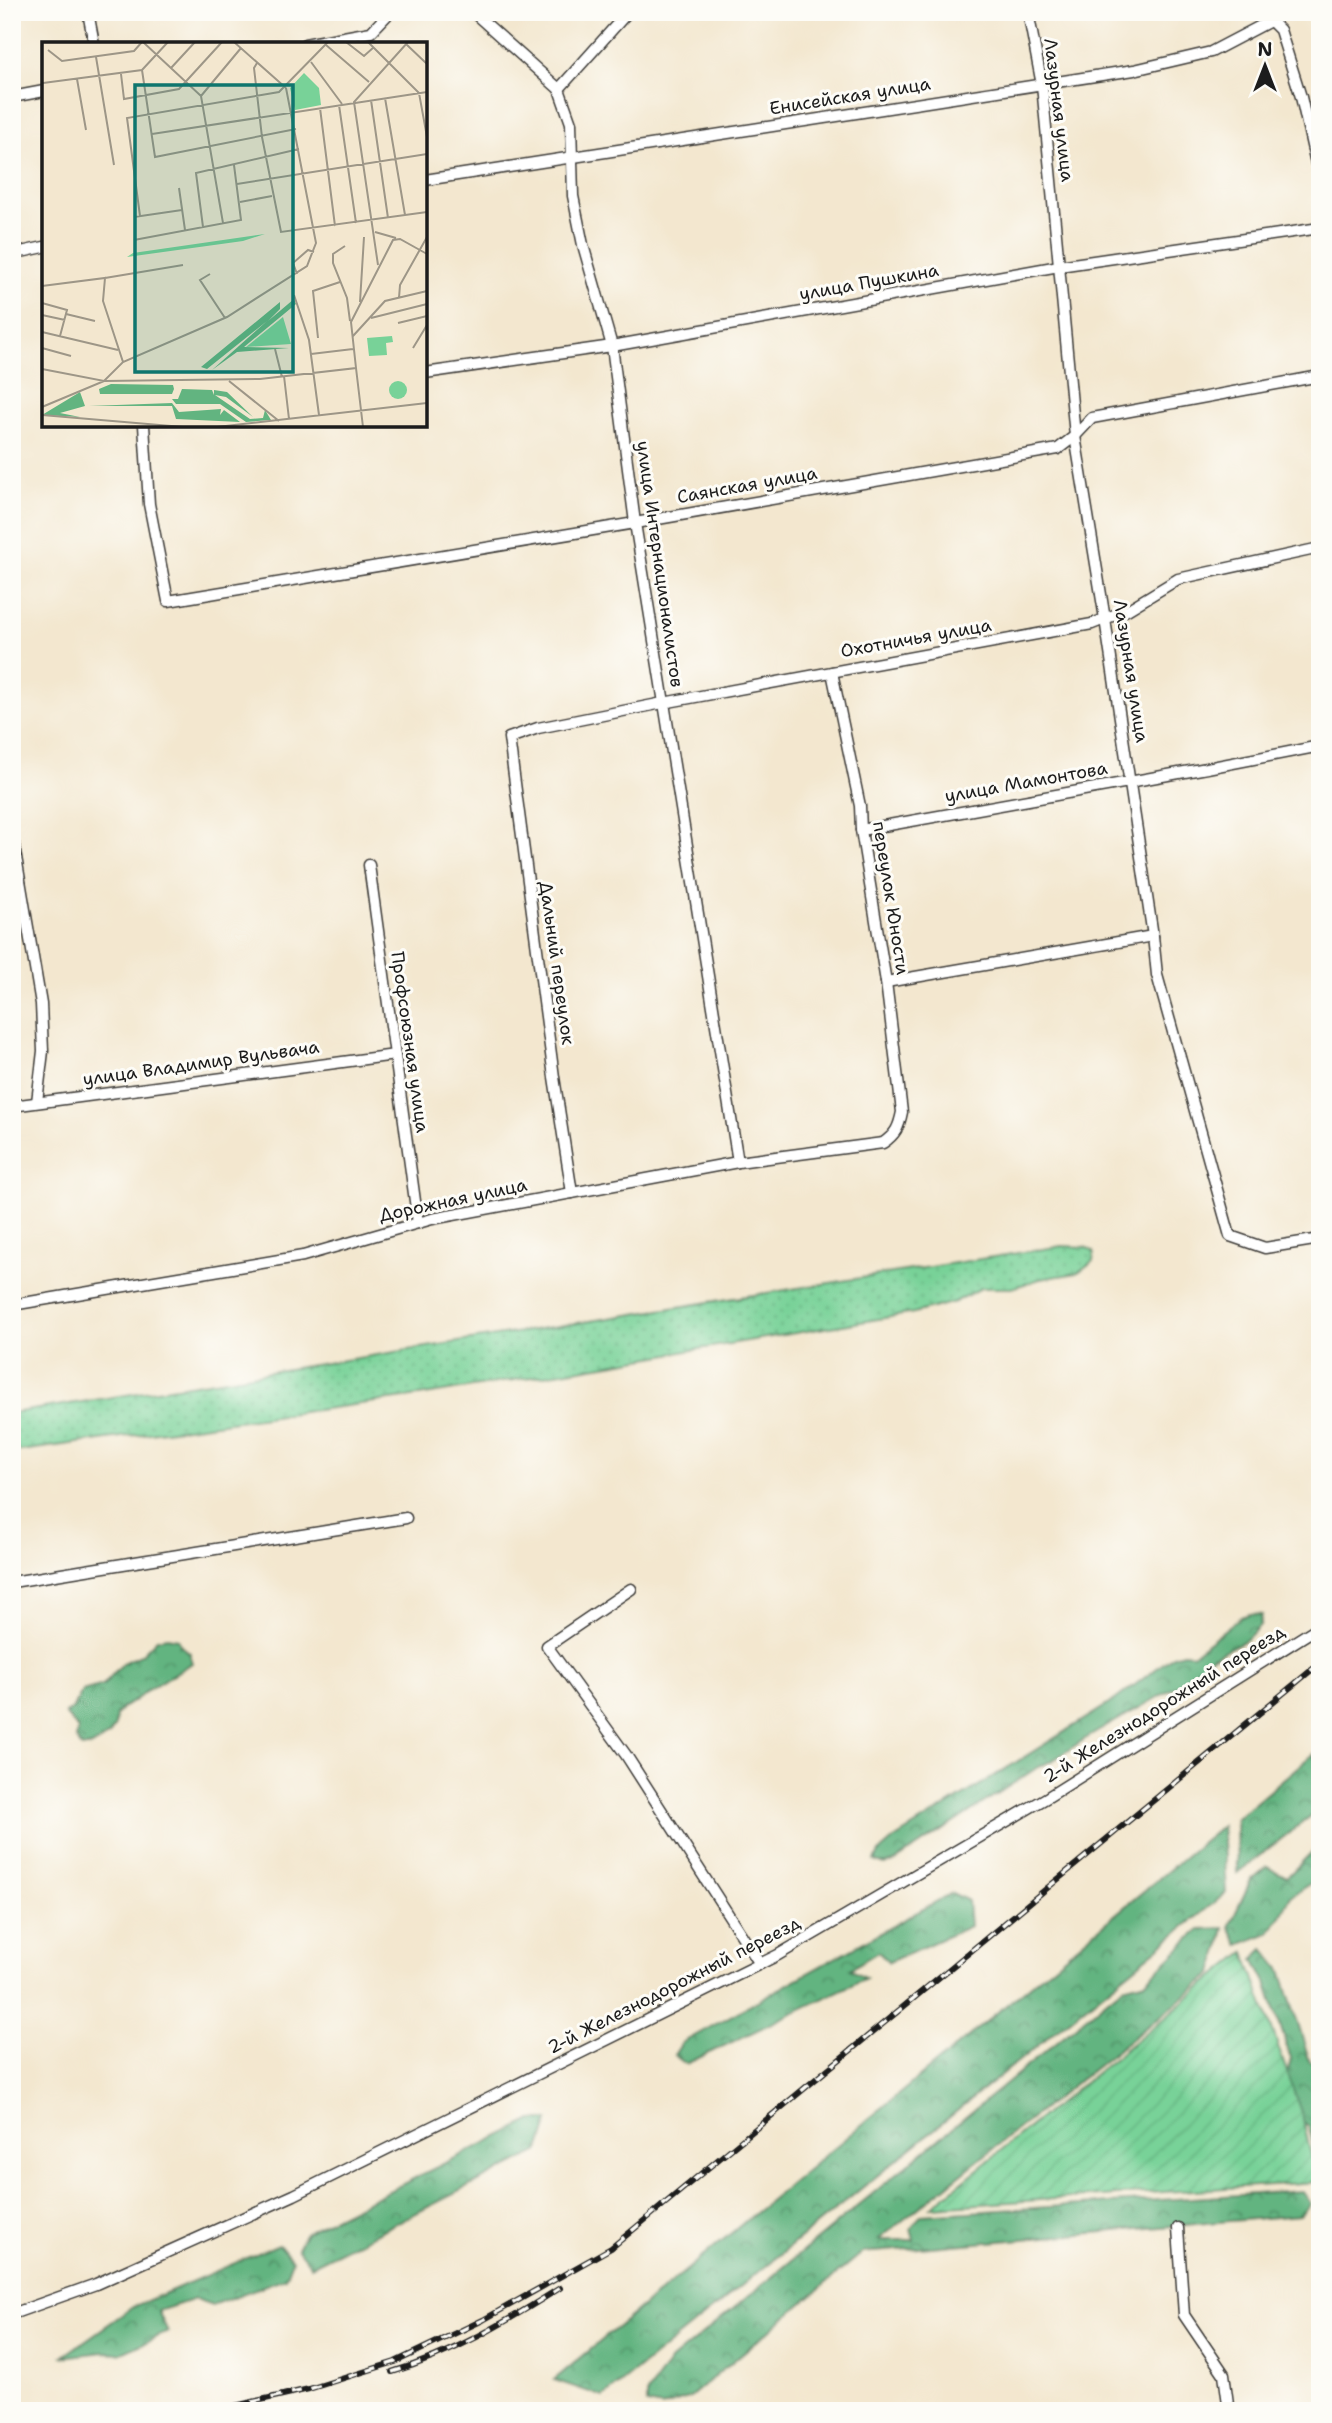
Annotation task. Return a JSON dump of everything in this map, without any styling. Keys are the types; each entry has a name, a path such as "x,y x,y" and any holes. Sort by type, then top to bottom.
{"street":[{"path":"88,12 94,42"},
{"path":"316,42 371,32 390,12"},
{"name":"улица Интернационалистов","path":"473,12 559,89 571,123 573,195 583,245 612,346 635,523 738,1162"},
{"path":"559,89 628,12"},
{"name":"Лазурная улица","path":"1028,12 1042,85 1074,436 1105,618 1157,975 1230,1236 1265,1248 1320,1239"},
{"path":"1262,12 1275,16 1280,30 1301,97 1320,181"},
{"name":"Енисейская улица","path":"427,180 1134,70 1211,52 1275,16"},
{"path":"12,97 42,91"},
{"name":"улица Пушкина","path":"427,373 612,346 1059,266 1320,228"},
{"path":"12,254 42,247"},
{"name":"Саянская улица","path":"144,427 149,504 168,601 1058,449 1092,418 1320,376"},
{"name":"Охотничья улица","path":"509,738 538,728 663,703 1092,624 1127,610 1178,579 1320,548"},
{"name":"переулок Юности","path":"832,672 860,806 861,830 886,982 902,1112 898,1130"},
{"name":"Дальний переулок","path":"509,738 572,1193"},
{"name":"улица Мамонтова","path":"861,830 1320,746"},
{"path":"12,833 41,1004 43,1051 37,1102"},
{"name":"Профсоюзная улица","path":"369,865 418,1223"},
{"path":"886,982 1153,936"},
{"name":"улица Владимир Вульвача","path":"12,1106 395,1055"},
{"name":"Дорожная улица","path":"12,1305 303,1256 418,1223 738,1162 883,1143 898,1130"},
{"path":"12,1582 406,1518"},
{"path":"631,1589 547,1646 626,1755 760,1964"},
{"name":"2-й Железнодорожный переезд","path":"12,2314 96,2284 294,2195 760,1964 1048,1797 1320,1626"},
{"path":"1178,2228 1184,2315 1224,2374 1229,2411"}],"green space":[{"path":"1062,1246 1085,1247 1094,1252 1093,1261 1077,1273 1040,1279 1012,1288 981,1288 955,1302 914,1313 419,1396 12,1452 12,1413"},
{"path":"1250,1614 1262,1615 1260,1625 1246,1640 1209,1658 1179,1685 1035,1769 894,1862 884,1865 875,1861 879,1852 894,1839 1115,1700 1173,1656 1193,1654 1241,1617"},
{"path":"157,1639 178,1639 181,1646 190,1653 192,1663 123,1707 116,1715 115,1726 109,1735 92,1746 82,1748 76,1738 78,1729 65,1714 73,1708 82,1691 103,1685 123,1663 141,1655"},
{"path":"1313,1754 1319,1769 1320,1784 1312,1815 1237,1873 1236,1819"},
{"path":"1222,1826 1226,1893 604,2397 554,2380"},
{"path":"1320,1844 1320,1877 1291,1896 1268,1933 1239,1945 1229,1927 1251,1880 1267,1867 1287,1877"},
{"path":"952,1893 968,1901 970,1926 889,1962 878,1952 850,1969 866,1978 686,2064 674,2055 682,2043"},
{"path":"1224,1928 1213,1974 878,2240 914,2240 911,2229 921,2215 1302,2191 1310,2204 1300,2215 862,2253 690,2397 662,2407 647,2404 647,2393 671,2360 1123,1987 1146,1981 1200,1929"},
{"path":"1264,1949 1281,1970 1310,2062 1320,2063 1320,2172 1309,2127 1292,2115 1283,2090 1291,2059 1266,1982 1254,1959"},
{"path":"1245,1952 1302,2115 1317,2182 931,2207"},
{"path":"532,2120 549,2120 539,2151 311,2266 297,2248 306,2232"},
{"path":"279,2244 292,2260 285,2278 212,2305 195,2299 158,2311 168,2332 122,2353 104,2352 62,2357 133,2307"}],"railway":[{"path":"213,2411 309,2389 395,2362 483,2320 611,2248 1320,1663"},
{"path":"392,2372 458,2346 560,2288"}]}
